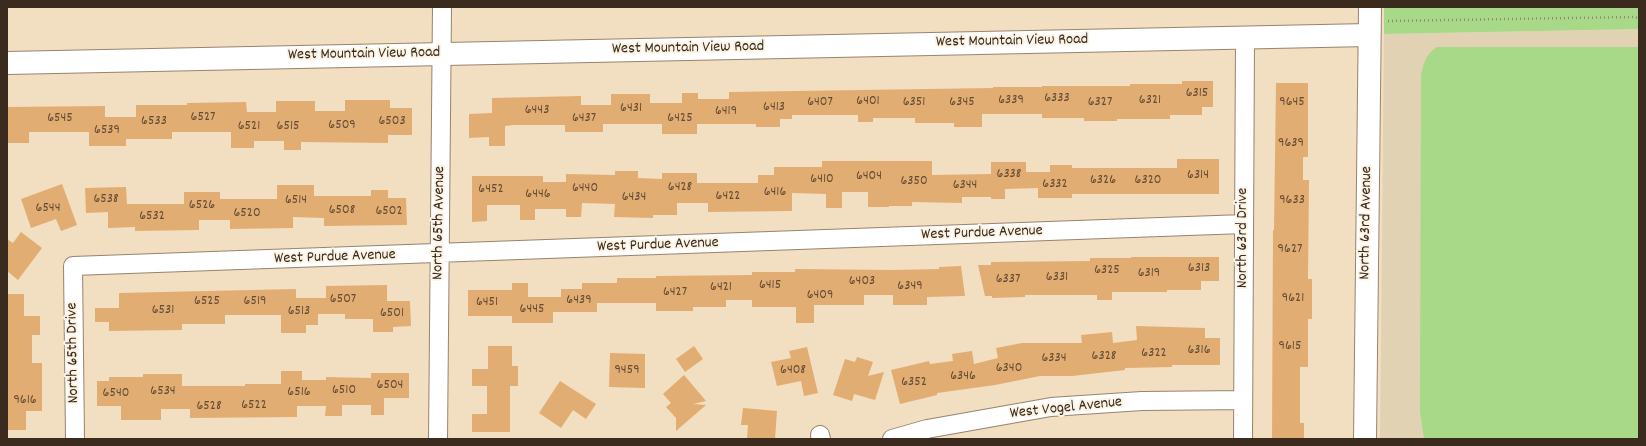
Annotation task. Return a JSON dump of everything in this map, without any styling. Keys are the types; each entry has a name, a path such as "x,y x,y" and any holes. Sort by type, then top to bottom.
{"street":[{"name":"North 65th Avenue","path":"438,439 442,7"},
{"name":"West Mountain View Road","path":"7,63 442,53 1245,38 1369,21"},
{"name":"North 63rd Avenue","path":"1365,439 1369,21"},
{"name":"North 63rd Drive","path":"1243,439 1245,38"},
{"name":"West Purdue Avenue","path":"73,266 1244,224"},
{"name":"North 65th Drive","path":"73,266 75,439"},
{"name":"West Vogel Avenue","path":"892,439 927,429 1052,407 1142,401 1243,400"}],"path":[{"path":"1369,21 1639,18"}],"shaded area":[{"path":"1639,29 1639,439 1380,439 1384,34"}],"green space":[{"path":"1384,7 1639,7 1639,29 1384,34"},
{"path":"1437,47 1639,47 1639,439 1424,439 1420,412 1421,75 1423,66 1430,52"}],"building":[{"path":"1182,81 1213,81 1213,107 1202,107 1202,115 1170,115 1170,119 1117,119 1117,121 1084,121 1084,118 1042,118 1042,114 982,114 982,127 954,127 954,123 915,123 915,118 873,118 873,122 858,122 858,115 792,115 792,119 780,119 780,127 756,127 756,124 697,124 697,134 662,134 662,124 603,124 603,132 565,132 565,125 513,125 505,126 505,146 489,146 489,137 469,138 469,114 492,113 492,98 581,96 581,105 611,105 611,94 650,94 650,103 682,103 682,93 698,93 698,99 729,99 729,92 1042,86 1130,86 1130,84 1182,84"},
{"path":"1276,83 1308,83 1308,157 1303,157 1303,180 1309,180 1308,279 1312,279 1312,319 1308,319 1308,367 1300,367 1300,423 1304,423 1304,439 1272,439 1273,230"},
{"path":"345,100 390,100 390,108 412,108 412,135 388,135 388,143 301,142 301,150 284,150 284,141 254,141 254,148 231,148 231,132 172,132 172,139 126,139 126,146 89,146 89,132 29,132 29,143 7,143 7,107 105,106 105,117 136,117 136,105 187,105 187,103 246,102 247,112 276,112 276,101 315,101 315,111 345,111"},
{"path":"1177,159 1219,159 1219,194 1072,194 1072,198 1038,198 1038,188 1005,189 1005,199 991,199 991,197 962,197 962,203 912,202 912,206 868,207 868,192 842,192 842,208 826,208 826,194 792,193 792,211 708,212 708,203 677,203 677,215 653,215 653,218 614,217 615,204 582,203 581,217 566,217 566,209 535,209 535,220 520,220 520,205 487,205 487,221 472,222 472,176 543,176 543,182 566,182 566,174 615,175 615,171 638,171 638,178 662,179 662,173 697,173 697,183 758,183 758,175 774,175 774,167 822,167 822,161 932,161 932,175 991,174 991,162 1026,162 1026,172 1050,172 1050,165 1072,165 1072,168 1177,168"},
{"path":"62,184 77,225 61,231 56,219 31,228 21,199"},
{"path":"277,185 314,185 314,196 371,196 371,190 388,190 388,198 406,198 407,225 324,226 324,218 293,217 293,228 230,229 230,220 199,220 199,230 135,231 135,227 108,228 108,212 86,213 85,188 126,187 127,204 184,204 184,192 220,192 220,199 277,199"},
{"path":"21,232 42,248 18,280 7,271 7,239 13,243"},
{"path":"1219,257 1219,281 1201,281 1201,290 1167,290 1167,292 1112,292 1112,300 1097,300 1097,295 1025,295 1025,297 992,298 992,296 985,296 978,265 991,265 991,262 1090,261 1090,258"},
{"path":"961,266 965,296 927,297 927,305 893,305 893,295 864,295 864,305 814,305 814,323 796,323 796,307 752,307 752,300 726,300 726,307 693,307 693,311 656,311 656,303 597,303 597,312 553,312 553,323 512,323 512,316 468,316 468,290 512,290 512,283 528,283 528,297 561,297 561,289 582,289 582,283 617,283 617,278 752,275 752,272 795,272 795,269 893,270 939,269 939,267"},
{"path":"387,285 387,301 410,301 411,326 393,327 393,332 373,332 373,319 345,319 345,314 318,314 318,325 306,325 306,333 281,333 281,315 225,315 225,324 182,324 182,330 109,331 109,322 95,322 95,308 119,308 119,293 296,289 296,298 326,298 326,286"},
{"path":"7,294 24,294 24,316 40,316 40,335 32,335 32,363 42,363 42,411 26,411 26,430 7,430"},
{"path":"1136,326 1205,328 1205,338 1220,338 1220,365 1172,365 1172,367 1125,368 1125,370 1072,376 1040,376 995,385 937,393 937,395 900,404 891,370 929,361 930,364 953,361 952,354 972,351 974,364 998,358 996,348 1022,343 1082,343 1081,335 1112,332 1113,343 1137,340"},
{"path":"488,346 512,346 512,366 518,366 518,386 510,386 510,432 472,432 472,414 487,414 487,386 472,386 472,369 488,369"},
{"path":"694,346 703,359 685,372 676,359"},
{"path":"807,347 818,393 804,396 801,381 777,386 771,362 791,358 789,351"},
{"path":"610,353 645,354 645,388 609,387"},
{"path":"857,357 873,362 868,376 884,372 875,400 854,394 852,401 833,395 845,359 855,362"},
{"path":"281,371 302,371 302,380 326,380 326,377 371,378 371,373 409,373 409,398 384,398 384,415 371,415 371,405 342,405 342,416 325,416 326,406 297,406 297,417 190,418 190,409 161,409 161,420 121,420 121,406 97,406 97,381 109,381 109,377 143,377 143,374 182,374 182,386 245,386 245,384 281,384"},
{"path":"684,375 706,401 693,404 706,405 676,431 676,418 666,407 671,403 663,394"},
{"path":"560,381 596,404 586,419 573,410 561,428 539,413"},
{"path":"743,408 777,411 775,439 747,439 748,425 741,425"}]}
